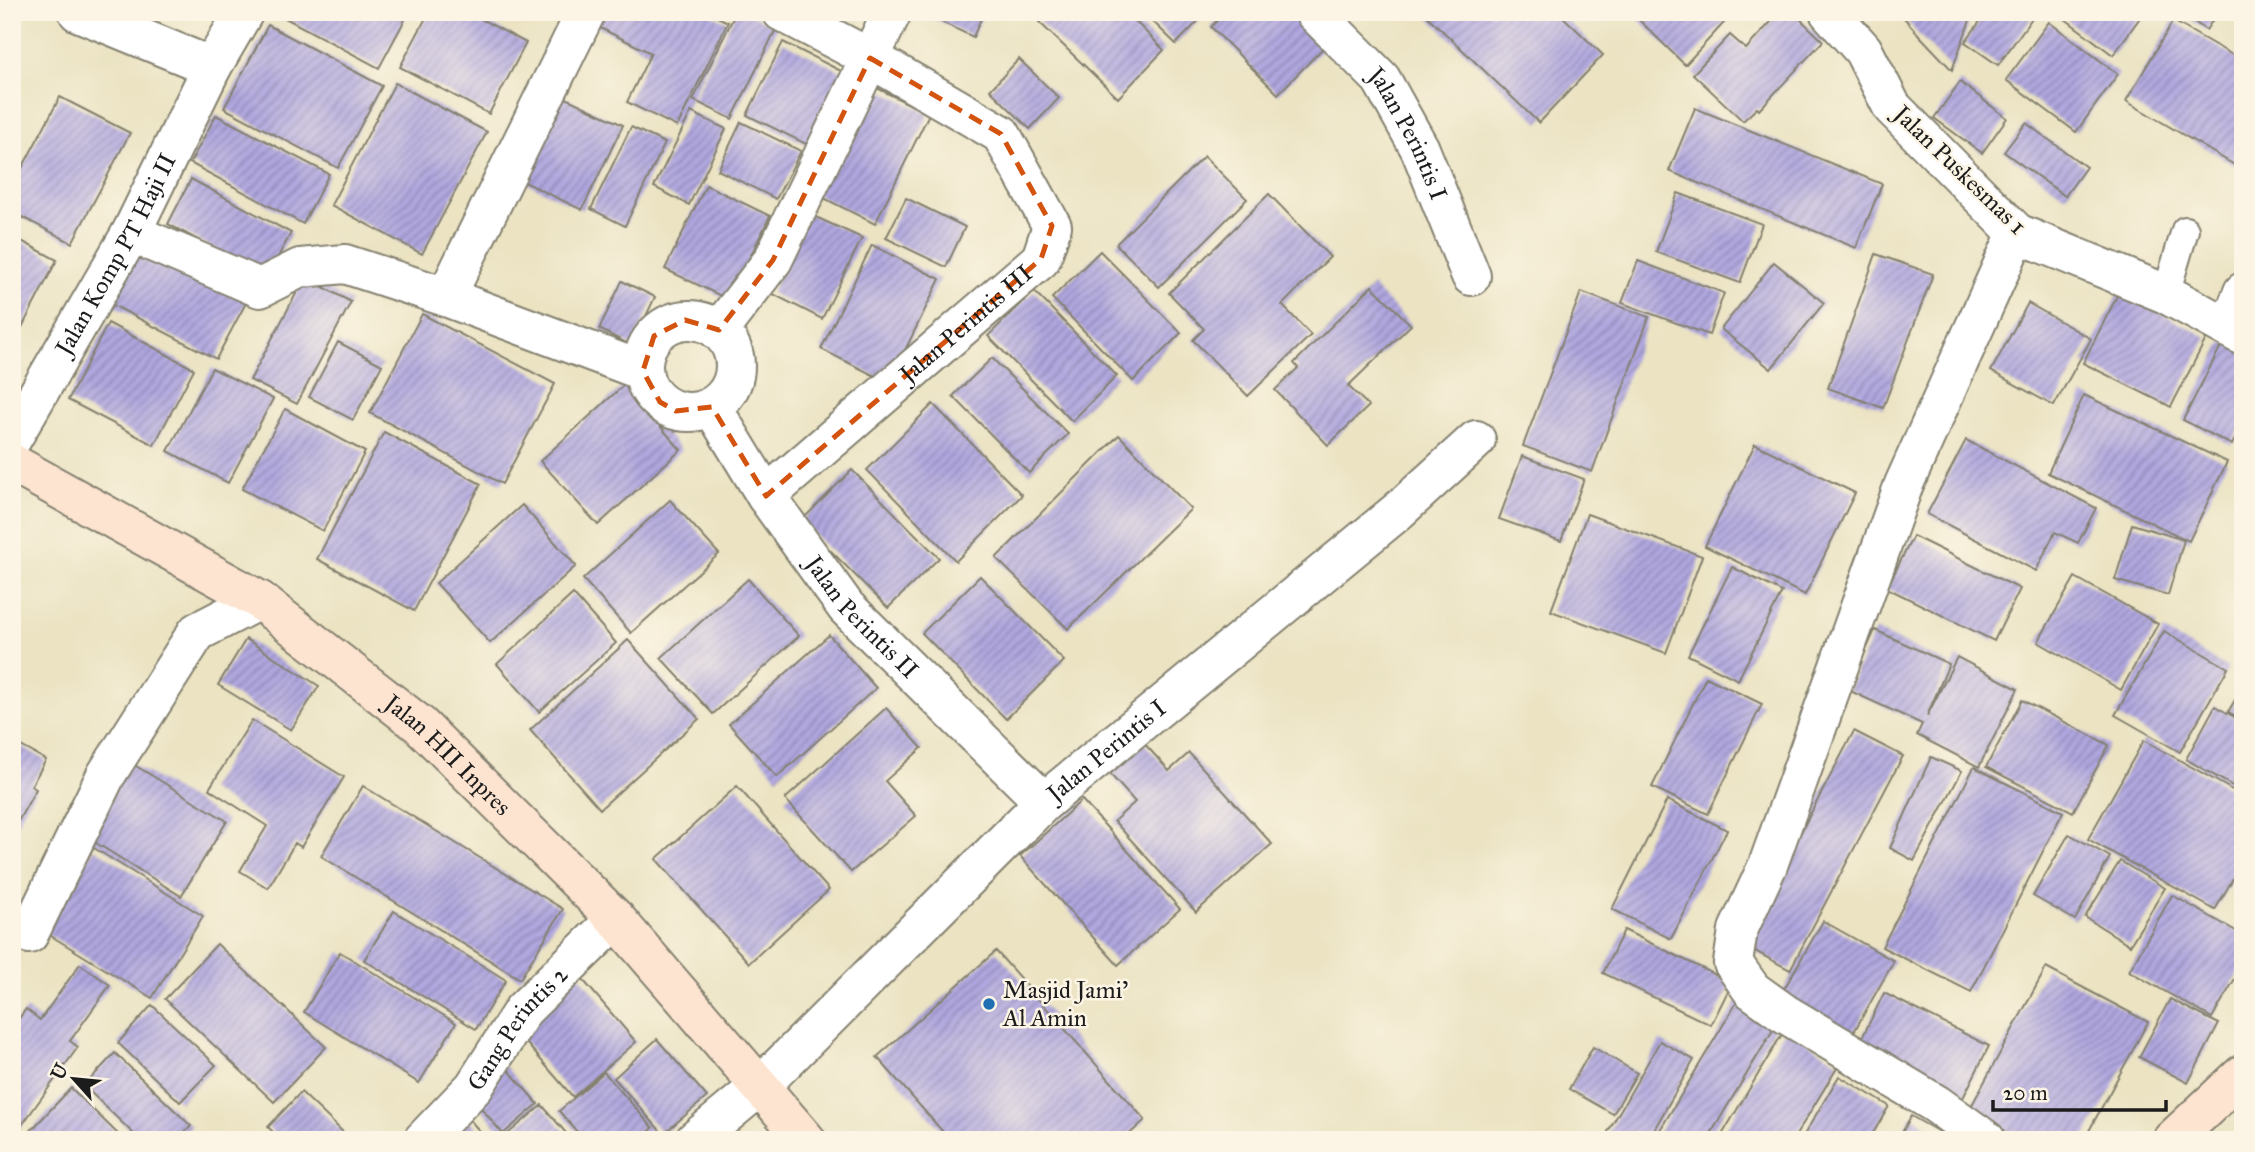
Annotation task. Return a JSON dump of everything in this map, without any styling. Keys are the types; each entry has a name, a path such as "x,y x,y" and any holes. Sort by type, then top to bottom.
{"street":[{"path":"78,12 212,67"},
{"name":"Jalan Komp PT Haji II","path":"12,439 131,233 212,67 244,12"},
{"path":"446,297 586,12"},
{"name":"Jalan Perintis III","path":"766,496 1041,259 1052,226 1001,134 870,58 782,12"},
{"path":"719,330 773,260 892,12"},
{"name":"Jalan Perintis I","path":"1314,12 1381,79 1420,149 1471,276"},
{"name":"Jalan Puskesmas 1","path":"1829,12 1863,50 1892,107 2017,233 2166,294 2236,332"},
{"path":"131,233 260,288 300,268 345,264 446,297 643,371"},
{"path":"1986,1140 1936,1104 1784,1013 1752,990 1733,963 1738,930 1768,865 1904,484 2017,233"},
{"path":"2236,332 2243,292"},
{"path":"685,320 702,321 719,330 730,343 735,361 734,378 726,395 712,407 694,412 676,411 660,402 649,388 643,371 645,353 654,336 667,325 685,320"},
{"name":"Jalan Perintis II","path":"712,407 766,496 846,607 1044,802"},
{"name":"Jalan Perintis I","path":"695,1140 759,1087 1044,802 1396,512 1476,440"},
{"name":"Jalan HII Inpres","path":"12,463 259,600 420,725 616,919 806,1140"},
{"path":"29,934 106,775 197,632 259,600"},
{"name":"Gang Perintis 2","path":"423,1140 474,1087 523,1010 616,919"},
{"path":"2172,1140 2243,1074"}],"lane":[{"path":"2166,294 2185,230"}],"highlighted area":[{"path":"870,58 1001,134 1052,226 1041,259 766,496 712,407 676,411 660,402 643,371 654,336 685,320 719,330 773,260"}],"building":[{"path":"274,12 409,12 379,68"},
{"path":"429,12 468,12 526,43 489,114 400,67"},
{"path":"591,12 707,12 728,22 677,127 627,102 651,53 586,21"},
{"path":"736,12 745,12 777,27 732,119 693,100"},
{"path":"920,12 984,12 973,37"},
{"path":"1049,12 1126,12 1164,50 1118,98 1039,22"},
{"path":"1143,12 1207,12 1176,44"},
{"path":"1225,12 1309,12 1334,37 1278,94 1211,27"},
{"path":"1433,12 1558,12 1603,55 1539,123 1428,17"},
{"path":"1734,12 1685,65 1633,14"},
{"path":"1780,12 1793,12 1823,41 1759,110 1757,108 1743,121 1693,74 1730,35 1746,49"},
{"path":"1899,12 1973,12 1952,70 1919,35"},
{"path":"1987,12 2024,12 2032,18 1998,65 1965,42"},
{"path":"2056,12 2144,12 2113,55"},
{"path":"2180,12 2218,12 2206,30"},
{"path":"2173,21 2243,61 2243,170 2126,101"},
{"path":"2049,22 2118,74 2076,132 2006,80"},
{"path":"268,25 382,86 338,168 224,108"},
{"path":"783,42 845,73 810,146 747,115"},
{"path":"1019,59 1059,98 1030,129 990,90"},
{"path":"1960,82 2007,118 1982,153 1934,118"},
{"path":"395,83 487,132 422,254 331,205"},
{"path":"869,84 929,114 875,224 816,194"},
{"path":"551,91 623,125 582,210 510,175"},
{"path":"60,97 130,133 72,243 12,212 12,187"},
{"path":"1695,108 1882,184 1856,248 1669,171"},
{"path":"691,112 726,129 689,205 654,187"},
{"path":"216,115 329,174 303,224 190,163"},
{"path":"741,122 801,151 776,199 718,170"},
{"path":"2026,123 2086,167 2065,196 2004,152"},
{"path":"631,127 665,143 625,226 591,209"},
{"path":"1204,156 1247,199 1159,287 1116,244"},
{"path":"191,179 291,233 267,277 168,224"},
{"path":"706,185 770,216 729,300 665,269"},
{"path":"1678,193 1762,224 1740,283 1656,252"},
{"path":"1269,194 1330,257 1282,305 1311,335 1248,396 1193,340 1204,329 1169,293"},
{"path":"906,198 965,227 946,267 886,238"},
{"path":"809,214 862,238 822,319 771,293"},
{"path":"12,236 57,260 17,337 12,335"},
{"path":"142,245 247,301 216,359 111,304"},
{"path":"872,245 940,279 889,383 821,349"},
{"path":"1100,251 1181,333 1133,381 1052,298"},
{"path":"1876,254 1933,274 1883,408 1828,388"},
{"path":"1638,261 1724,293 1709,335 1622,303"},
{"path":"1774,262 1824,303 1771,369 1721,329"},
{"path":"305,277 351,302 297,404 250,380"},
{"path":"622,281 655,297 632,346 599,329"},
{"path":"1372,286 1411,325 1348,386 1369,406 1328,445 1275,390 1298,368 1294,363"},
{"path":"1034,291 1117,376 1072,421 988,336"},
{"path":"1581,292 1649,317 1592,472 1523,446"},
{"path":"2119,292 2207,337 2171,407 2083,363"},
{"path":"2028,303 2091,339 2054,406 1991,371"},
{"path":"422,314 555,384 502,484 370,413"},
{"path":"108,323 194,369 154,445 68,400"},
{"path":"338,342 382,365 353,420 309,397"},
{"path":"2223,342 2243,352 2243,423 2232,445 2183,420"},
{"path":"992,358 1068,434 1029,473 953,396"},
{"path":"212,368 273,399 228,483 168,451"},
{"path":"624,385 681,450 598,525 540,461"},
{"path":"2084,395 2227,462 2189,541 2048,473"},
{"path":"933,404 1022,495 956,561 867,470"},
{"path":"285,409 365,452 323,531 242,489"},
{"path":"384,432 481,484 414,611 317,559"},
{"path":"1119,435 1191,509 1068,629 996,558"},
{"path":"1966,440 2096,508 2078,543 2055,532 2036,571 1927,514"},
{"path":"1755,444 1855,493 1805,595 1705,546"},
{"path":"1522,456 1584,479 1561,541 1499,519"},
{"path":"852,470 939,558 888,608 801,521"},
{"path":"670,500 719,554 631,633 583,579"},
{"path":"522,505 576,566 490,643 436,583"},
{"path":"1587,514 1702,556 1666,653 1551,611"},
{"path":"2132,524 2184,540 2168,595 2115,580"},
{"path":"1913,536 2020,589 1994,641 1887,588"},
{"path":"1732,567 1782,592 1738,680 1688,655"},
{"path":"980,576 1064,661 1006,719 922,633"},
{"path":"2075,577 2158,624 2121,690 2038,642"},
{"path":"748,579 799,636 713,714 661,658"},
{"path":"573,594 616,643 539,712 497,664"},
{"path":"1875,630 1949,664 1927,716 1957,657 2018,689 1979,767 1917,735 1922,724 1848,690"},
{"path":"2164,631 2228,668 2180,752 2115,715"},
{"path":"829,635 876,688 777,777 729,724"},
{"path":"246,639 319,686 291,730 218,685"},
{"path":"628,640 699,719 600,809 530,730"},
{"path":"1706,677 1762,704 1708,814 1652,787"},
{"path":"2243,686 2243,720 2228,712"},
{"path":"2022,700 2109,745 2073,812 1986,767"},
{"path":"2215,706 2243,722 2243,792 2186,759"},
{"path":"886,708 922,748 885,781 916,816 851,872 785,799"},
{"path":"252,720 344,777 301,847 295,843 268,888 240,871 267,826 209,789"},
{"path":"1854,731 1903,756 1790,970 1742,944"},
{"path":"2144,740 2243,796 2243,861 2215,910 2088,839"},
{"path":"12,741 46,760 31,786 36,789 12,832"},
{"path":"1144,743 1169,771 1189,753 1272,844 1196,912 1114,821 1135,802 1110,774"},
{"path":"1931,757 1962,771 1914,861 1890,848"},
{"path":"131,763 227,821 181,896 85,836"},
{"path":"1974,767 2063,812 1971,992 1882,947"},
{"path":"363,786 563,909 520,979 321,856"},
{"path":"737,786 829,890 749,963 656,859"},
{"path":"1082,800 1180,909 1118,965 1020,856"},
{"path":"1667,800 1727,830 1671,939 1612,909"},
{"path":"2069,834 2110,857 2075,920 2033,896"},
{"path":"94,848 203,916 152,998 43,931"},
{"path":"2120,861 2165,888 2130,945 2085,917"},
{"path":"2172,895 2243,935 2243,965 2212,1018 2129,971"},
{"path":"394,911 506,980 476,1029 364,960"},
{"path":"1823,921 1894,961 1847,1044 1776,1003"},
{"path":"1624,930 1732,983 1711,1025 1603,973"},
{"path":"217,944 326,1047 274,1102 165,999"},
{"name":"Masjid Jami' Al Amin","path":"996,951 1145,1120 1123,1140 950,1140 877,1057"},
{"path":"340,952 456,1023 419,1083 304,1012"},
{"path":"80,964 110,985 70,1041 78,1047 12,1139 12,1028 26,1009 40,1020"},
{"path":"2046,968 2148,1022 2084,1140 2016,1140 1967,1114"},
{"path":"578,974 636,1042 573,1097 515,1030"},
{"path":"1884,993 1989,1046 1961,1102 1856,1050"},
{"path":"1740,997 1779,1020 1707,1140 1654,1140"},
{"path":"2170,999 2219,1024 2188,1083 2139,1057"},
{"path":"152,1005 216,1065 180,1102 118,1043"},
{"path":"1785,1029 1840,1063 1793,1140 1719,1140"},
{"path":"657,1039 707,1097 663,1134 614,1078"},
{"path":"1660,1041 1694,1060 1648,1140 1611,1140 1605,1137"},
{"path":"1593,1047 1637,1073 1613,1114 1569,1089"},
{"path":"115,1053 191,1126 178,1140 140,1140 84,1086"},
{"path":"505,1066 538,1104 503,1134 471,1096"},
{"path":"604,1072 653,1128 640,1140 584,1140 559,1111"},
{"path":"1839,1076 1889,1106 1869,1140 1801,1140"},
{"path":"71,1088 124,1140 22,1140"},
{"path":"301,1092 343,1132 336,1140 281,1140 268,1127"},
{"path":"542,1105 572,1140 503,1138"},
{"path":"465,1114 487,1140 436,1140"},
{"path":"1911,1116 1953,1140 1898,1140"}],"place":[{"name":"Masjid Jami' Al Amin","path":"989,1004"}]}
